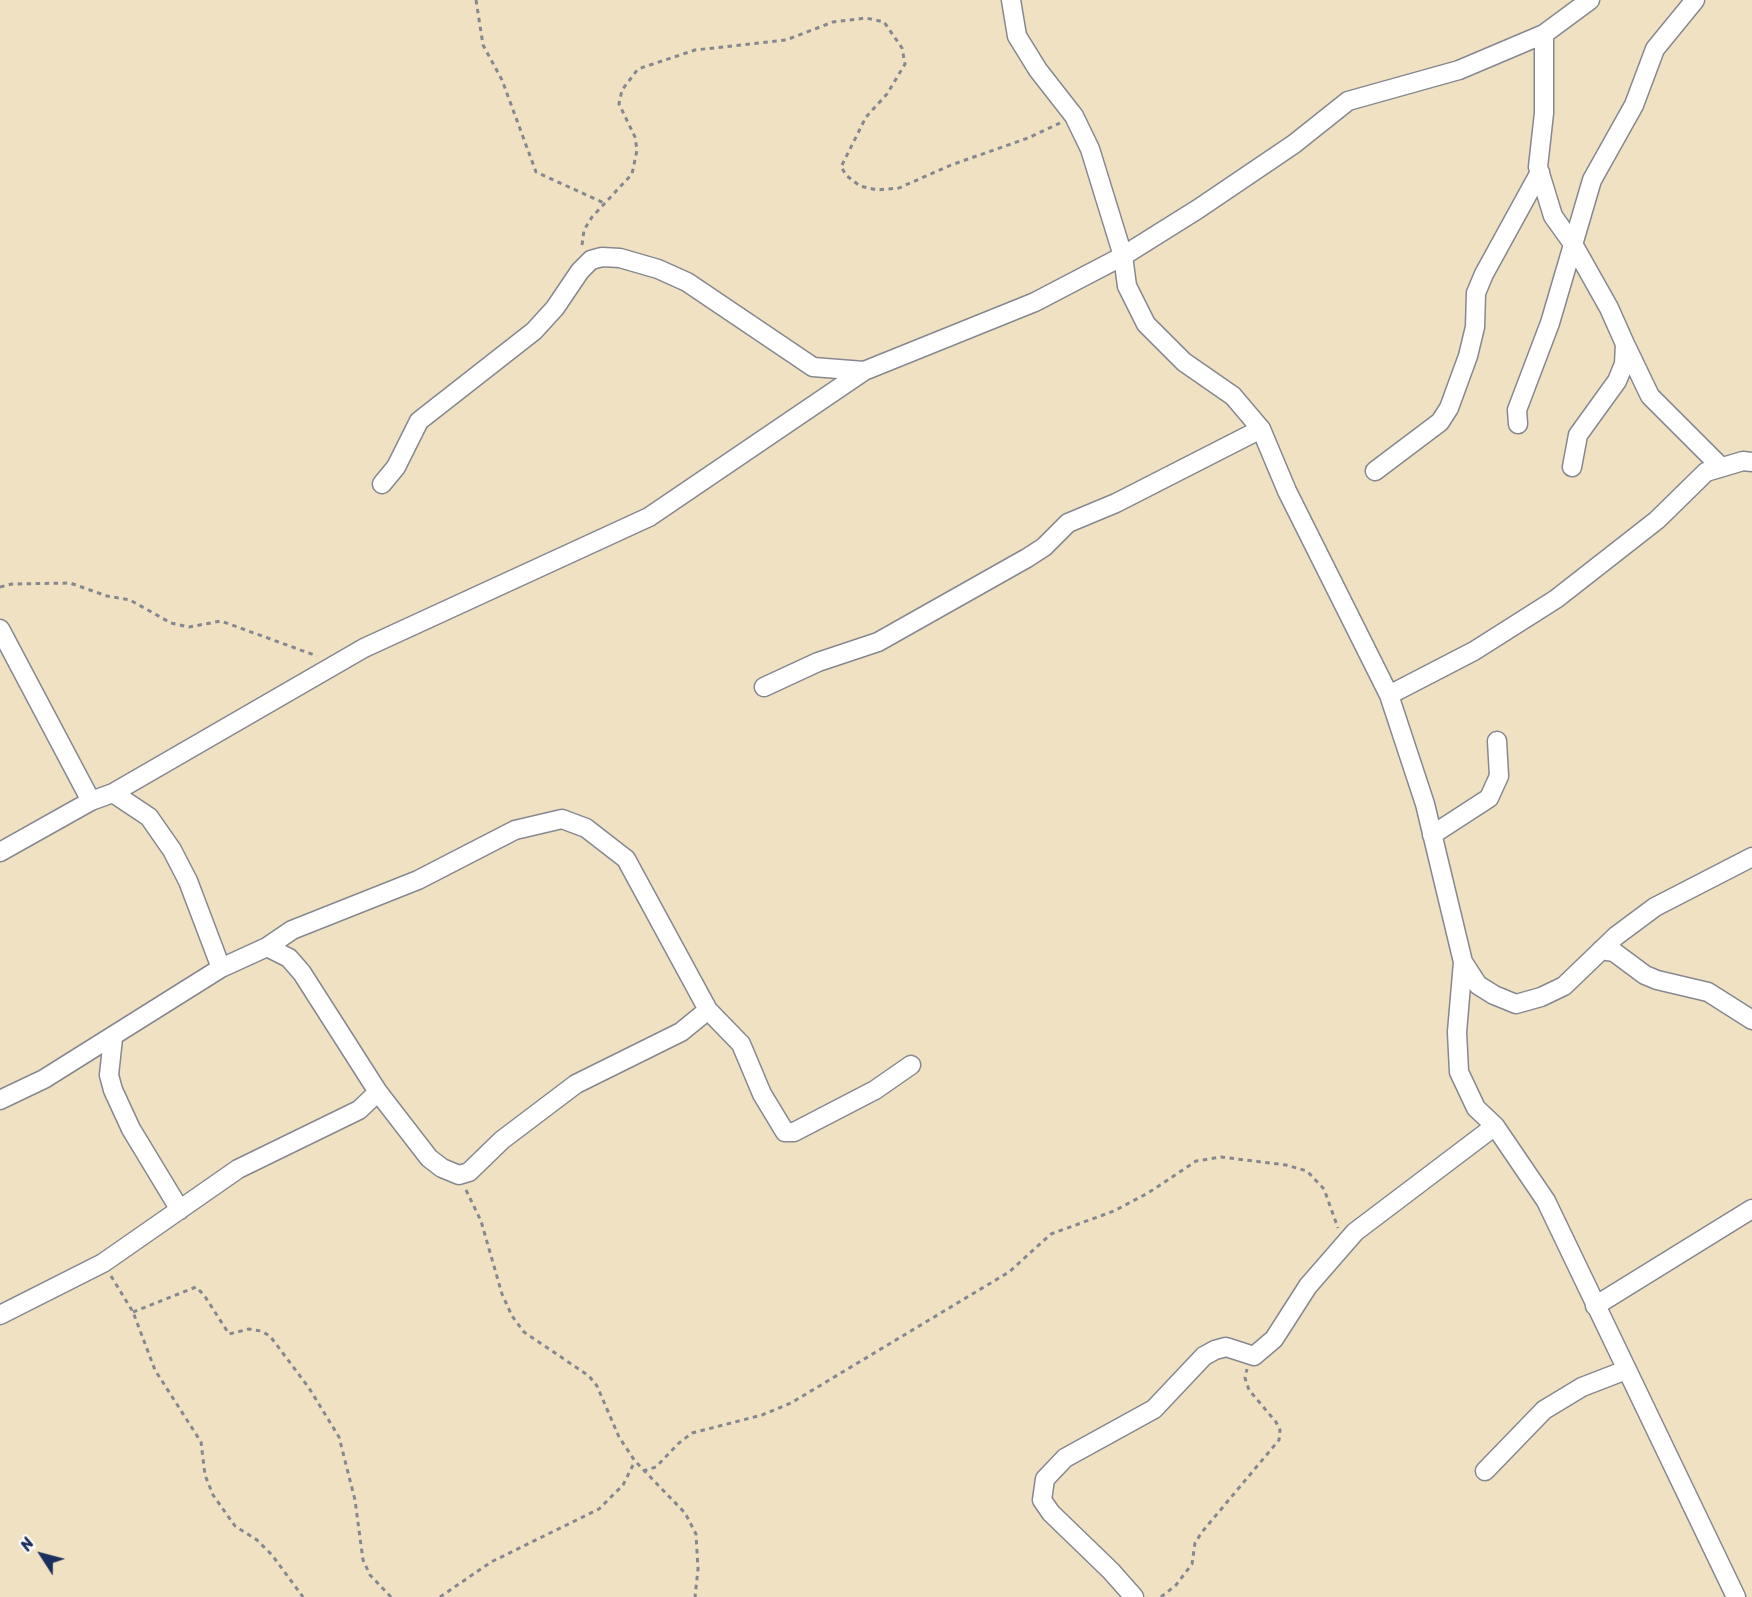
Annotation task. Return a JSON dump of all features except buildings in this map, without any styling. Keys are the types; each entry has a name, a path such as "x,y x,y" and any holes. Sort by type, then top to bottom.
{"street":[{"path":"1011,0 1017,36 1038,70 1074,116 1090,149 1123,256 1127,286 1146,324 1184,362 1233,396 1261,429 1287,492 1389,695 1425,804 1463,962 1457,1032 1459,1071 1476,1108 1495,1126 1546,1201 1594,1306 1736,1597"},
{"path":"0,852 91,801 113,793 375,643 649,517 864,371 1035,302 1123,256 1294,144 1348,101 1459,69 1544,34 1590,0"},
{"path":"1518,424 1517,410 1550,323 1592,180 1634,105 1655,49 1695,0"},
{"path":"1544,34 1544,112 1540,172 1553,216 1573,244 1609,308 1650,396 1720,466"},
{"path":"1375,471 1440,422 1449,408 1468,356 1480,284 1540,172"},
{"path":"382,484 396,468 419,421 534,331 555,308 580,271 591,260 602,257 620,258 658,269 712,298 813,367 864,371"},
{"path":"1572,466 1578,435 1617,381 1624,364 1625,344"},
{"path":"764,687 818,662 878,642 1027,558 1044,547 1059,528 1116,503 1261,429"},
{"path":"1389,695 1474,651 1556,599 1657,520 1706,472 1720,466 1743,461 1752,462"},
{"path":"0,629 91,801"},
{"path":"1432,835 1489,798 1499,776 1497,741"},
{"path":"113,793 149,817 172,850 188,881 221,968"},
{"path":"0,1100 44,1079 113,1038 221,968 267,947 292,930 418,880 515,830 562,819 586,828 626,859 708,1010 741,1044 762,1094 786,1132 794,1132 875,1090 911,1065"},
{"path":"1463,962 1478,985 1494,995 1516,1004 1541,998 1564,986 1601,950 1655,907 1752,857"},
{"path":"267,947 289,958 302,973 378,1092 429,1158 442,1168 459,1174 469,1172 502,1140 576,1084 681,1032 708,1010"},
{"path":"1601,950 1614,952 1645,975 1657,980 1708,992 1752,1020"},
{"path":"113,1038 109,1075 113,1090 131,1129 180,1210"},
{"path":"0,1315 103,1263 238,1169 359,1110 378,1092"},
{"path":"1134,1597 1111,1571 1051,1513 1042,1500 1045,1479 1065,1458 1154,1409 1204,1356 1226,1347 1254,1356 1274,1339 1308,1286 1356,1232 1495,1126"},
{"path":"1594,1306 1752,1209"},
{"path":"1485,1472 1544,1410 1581,1387 1626,1370"}],"path":[{"path":"476,0 483,45 502,80 536,172 604,203"},
{"path":"580,271 584,230 604,203 625,185 632,174 637,150 636,137 619,104 622,90 638,69 695,50 786,40 833,22 866,18 884,22 902,48 905,64 887,94 866,117 841,167 847,176 860,186 877,190 899,188 951,165 1029,138 1074,116"},
{"path":"0,587 12,584 70,583 107,596 130,600 171,623 189,627 221,621 299,651 345,660"},
{"path":"643,1471 656,1467 692,1433 762,1415 791,1403 1010,1272 1051,1234 1114,1211 1148,1193 1196,1161 1221,1157 1306,1171 1327,1195 1343,1245"},
{"path":"459,1174 481,1221 502,1294 512,1316 524,1332 589,1376 597,1386 619,1437 635,1461 685,1513 696,1534 698,1569 695,1597"},
{"path":"103,1263 134,1312 155,1370 201,1442 205,1475 213,1495 236,1526 257,1540 272,1555 303,1597"},
{"path":"134,1312 196,1287 204,1295 229,1334 249,1329 261,1330 270,1336 309,1388 339,1437 355,1500 363,1560 370,1575 390,1597"},
{"path":"1161,1597 1176,1584 1192,1564 1195,1543 1202,1532 1279,1440 1280,1431 1276,1422 1249,1390 1245,1378 1254,1356"},
{"path":"440,1597 491,1562 599,1509 623,1485 635,1461"}]}
